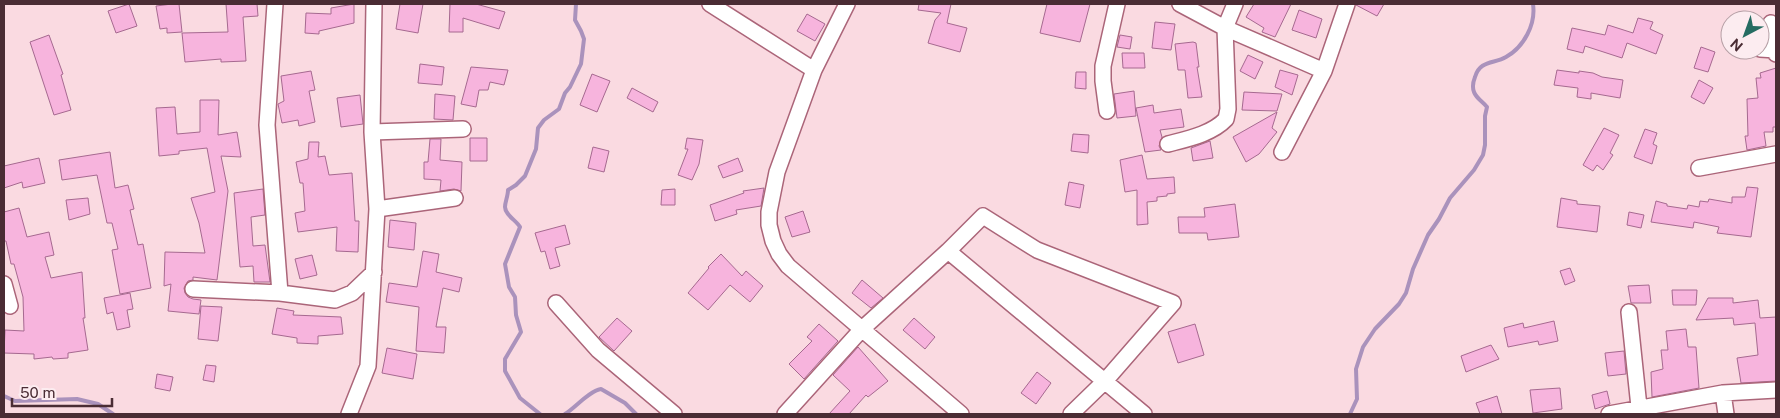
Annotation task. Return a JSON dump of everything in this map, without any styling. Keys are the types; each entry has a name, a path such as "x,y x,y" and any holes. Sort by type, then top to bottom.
{"street":[{"path":"275,4 267,125 280,293"},
{"path":"349,414 368,366 374,272 377,209 372,132 374,4"},
{"path":"710,4 814,70"},
{"path":"847,4 814,70 777,172 769,212 769,226 773,241 779,254 788,266 961,414"},
{"path":"1106,111 1102,66 1118,4"},
{"path":"1180,4 1225,28 1324,71"},
{"path":"1168,144 1204,133 1226,119 1228,109 1225,28 1235,4"},
{"path":"1282,152 1324,71 1347,4"},
{"path":"1771,22 1776,51"},
{"path":"372,132 463,129"},
{"path":"1699,168 1776,154"},
{"path":"377,209 454,198"},
{"path":"786,414 862,329 948,251 983,216 1037,250 1173,303 1105,380 1071,414"},
{"path":"948,251 1144,414"},
{"path":"193,289 280,293 335,300 352,293 374,272"},
{"path":"4,284 10,306"},
{"path":"556,303 598,350 674,414"},
{"path":"1629,312 1630,411"},
{"path":"1609,414 1723,393 1776,390"},
{"path":"1723,393 1726,414"}],"building":[{"path":"129,4 137,26 116,33 108,11"},
{"path":"179,4 182,32 167,33 167,28 160,29 156,6"},
{"path":"226,4 257,4 258,16 243,17 246,61 221,62 221,59 185,62 182,33 228,32"},
{"path":"354,4 354,23 319,31 319,34 305,33 306,13 331,14 331,8"},
{"path":"400,4 423,4 418,33 396,29"},
{"path":"450,4 476,4 505,12 499,29 463,18 463,32 449,32"},
{"path":"919,4 951,4 947,23 967,28 960,52 928,43 935,20 941,13 918,10"},
{"path":"1047,4 1090,4 1080,42 1040,33"},
{"path":"1254,4 1291,4 1275,37 1262,32 1264,28 1246,17"},
{"path":"1356,4 1384,4 1377,16"},
{"path":"1299,10 1322,19 1316,38 1292,30"},
{"path":"807,14 825,24 815,41 797,31"},
{"path":"1638,18 1653,22 1650,29 1663,35 1656,54 1627,43 1622,58 1585,46 1583,53 1567,49 1572,28 1605,35 1608,25 1633,33"},
{"path":"1155,22 1175,24 1171,50 1152,48"},
{"path":"49,35 63,74 61,75 71,110 54,115 30,42"},
{"path":"1120,35 1132,37 1130,49 1117,47"},
{"path":"1196,43 1199,67 1197,67 1202,97 1188,98 1185,70 1178,70 1175,44"},
{"path":"1701,47 1715,52 1708,72 1694,68"},
{"path":"1122,53 1144,53 1145,68 1123,68"},
{"path":"1248,55 1263,62 1255,79 1240,71"},
{"path":"420,64 444,67 442,85 418,83"},
{"path":"471,67 508,70 504,85 490,82 488,90 479,90 476,107 461,104"},
{"path":"1776,68 1776,127 1773,127 1773,132 1764,132 1766,146 1747,150 1745,136 1748,136 1747,99 1758,98 1756,78 1761,78 1760,73"},
{"path":"1280,70 1298,75 1292,95 1275,87"},
{"path":"1557,70 1593,73 1602,77 1623,80 1620,98 1591,93 1591,99 1577,97 1578,88 1554,85"},
{"path":"311,71 315,90 309,91 315,122 299,126 298,120 282,123 278,104 284,101 281,76"},
{"path":"1076,72 1086,72 1086,89 1075,88"},
{"path":"592,74 610,81 597,112 580,105"},
{"path":"1699,80 1713,88 1704,104 1691,97"},
{"path":"632,88 658,102 653,112 627,98"},
{"path":"1134,91 1136,116 1117,118 1114,94"},
{"path":"1244,92 1282,94 1277,111 1242,110"},
{"path":"435,94 455,96 453,120 434,119"},
{"path":"360,95 363,124 341,127 337,98"},
{"path":"200,100 219,100 218,135 237,132 241,157 221,156 228,191 217,280 193,277 193,280 188,281 184,288 188,297 201,300 199,314 168,311 171,284 164,286 165,252 205,253 199,223 191,198 215,192 207,148 179,151 179,154 159,156 156,108 175,107 177,134 200,132"},
{"path":"1153,105 1154,113 1181,109 1184,127 1160,130 1162,137 1159,146 1161,150 1145,152 1136,108"},
{"path":"1277,112 1272,128 1277,132 1259,154 1246,162 1233,137"},
{"path":"1604,128 1619,135 1610,153 1613,155 1603,170 1597,165 1593,171 1583,165"},
{"path":"1645,129 1657,133 1653,144 1657,146 1652,164 1634,157"},
{"path":"1073,134 1089,135 1088,153 1071,151"},
{"path":"470,138 487,138 487,161 470,161"},
{"path":"687,138 703,140 699,164 692,180 678,175 688,149 685,149"},
{"path":"430,139 441,139 440,160 462,162 461,191 454,189 440,191 441,180 424,179 424,162 428,162"},
{"path":"1210,141 1213,158 1193,161 1191,148"},
{"path":"309,142 319,142 318,157 325,156 329,175 352,173 355,221 359,221 358,252 336,251 337,227 298,232 295,213 305,211 303,183 300,183 296,162 308,159"},
{"path":"593,147 609,151 604,172 588,168"},
{"path":"110,152 115,188 128,185 134,209 130,210 138,245 143,244 151,288 120,294 112,250 118,249 112,223 107,223 97,175 62,180 59,160"},
{"path":"1142,155 1147,179 1174,177 1175,193 1157,197 1157,201 1147,202 1148,224 1137,225 1137,190 1125,192 1120,160"},
{"path":"39,158 45,183 23,188 22,182 4,188 4,166"},
{"path":"738,158 743,171 723,178 718,166"},
{"path":"1069,182 1084,185 1080,208 1065,205"},
{"path":"1747,187 1758,188 1751,237 1717,233 1719,227 1694,222 1693,228 1651,222 1656,201 1667,204 1667,206 1687,209 1688,205 1699,207 1700,201 1708,202 1709,199 1732,203 1732,197 1745,197"},
{"path":"764,188 761,206 736,210 737,214 715,221 710,205 744,193 743,191"},
{"path":"263,189 265,215 251,217 253,246 265,245 270,282 254,282 253,266 240,267 234,193"},
{"path":"675,189 675,205 661,205 662,190"},
{"path":"88,198 90,214 69,220 66,200"},
{"path":"1561,198 1577,201 1577,204 1600,206 1597,232 1557,227"},
{"path":"1235,204 1239,237 1208,240 1207,233 1179,233 1178,217 1205,217 1204,208"},
{"path":"19,208 27,237 49,232 54,255 45,257 51,278 82,272 85,318 83,318 88,350 68,353 68,358 53,359 52,357 34,359 34,354 4,353 5,330 24,331 23,297 14,264 11,264 6,241 4,241 4,212"},
{"path":"803,211 810,232 792,237 785,217"},
{"path":"1629,212 1644,215 1641,228 1627,225"},
{"path":"390,220 416,223 414,250 388,247"},
{"path":"565,225 570,244 555,248 560,266 550,269 545,251 541,252 535,233"},
{"path":"423,251 439,254 436,272 462,278 459,292 443,288 436,327 446,327 444,353 416,351 419,307 386,302 389,283 417,287"},
{"path":"721,254 742,276 746,271 763,286 750,302 730,285 708,310 688,293 708,267"},
{"path":"312,255 317,275 300,279 295,259"},
{"path":"1570,268 1575,281 1565,285 1560,271"},
{"path":"862,280 883,298 871,308 852,293"},
{"path":"1649,285 1651,303 1631,303 1628,286"},
{"path":"1672,290 1697,290 1696,305 1673,305"},
{"path":"130,293 133,309 127,310 130,327 117,330 113,312 107,314 104,298"},
{"path":"1708,298 1733,298 1733,303 1758,300 1760,318 1776,317 1776,381 1741,383 1737,358 1758,355 1755,323 1734,325 1733,318 1696,320"},
{"path":"201,306 222,307 218,341 198,339"},
{"path":"277,308 294,311 293,315 341,317 343,334 318,336 318,344 297,343 297,338 272,334"},
{"path":"617,318 632,331 614,351 599,337"},
{"path":"914,318 935,337 925,349 903,330"},
{"path":"1554,321 1558,341 1539,345 1538,341 1508,347 1504,328 1523,323 1524,328"},
{"path":"819,324 838,341 804,379 789,364 812,341 807,337"},
{"path":"1195,324 1204,355 1178,363 1168,332"},
{"path":"1686,329 1688,347 1696,347 1699,388 1652,397 1651,372 1663,369 1661,350 1668,350 1666,331"},
{"path":"1491,345 1499,359 1466,372 1461,356"},
{"path":"858,347 888,381 868,397 866,395 849,414 829,414 850,391 833,375"},
{"path":"387,348 417,354 413,379 382,373"},
{"path":"1624,351 1626,374 1608,376 1605,353"},
{"path":"206,365 216,366 214,382 203,380"},
{"path":"1037,372 1051,383 1036,404 1021,393"},
{"path":"157,374 173,377 170,391 155,388"},
{"path":"1560,388 1562,409 1533,413 1530,390"},
{"path":"1607,391 1610,404 1595,409 1592,395"},
{"path":"1497,396 1502,414 1480,414 1476,403"}],"waterway":[{"path":"540,414 520,398 505,371 505,359 521,332 516,315 515,297 509,287 505,264 520,227 507,213 505,205 508,190 525,176 536,149 538,128 544,120 559,109 565,93 581,64 584,39 575,20 576,4"},
{"path":"1350,414 1357,399 1356,369 1363,347 1375,329 1399,304 1406,293 1413,269 1428,235 1450,198 1474,170 1483,155 1487,107 1473,90 1473,83 1477,72 1484,65 1512,53 1523,41 1531,27 1533,4"},
{"path":"565,414 587,396 601,389 625,403 636,414"},
{"path":"4,396 15,401 77,399 98,404 113,414"}]}
